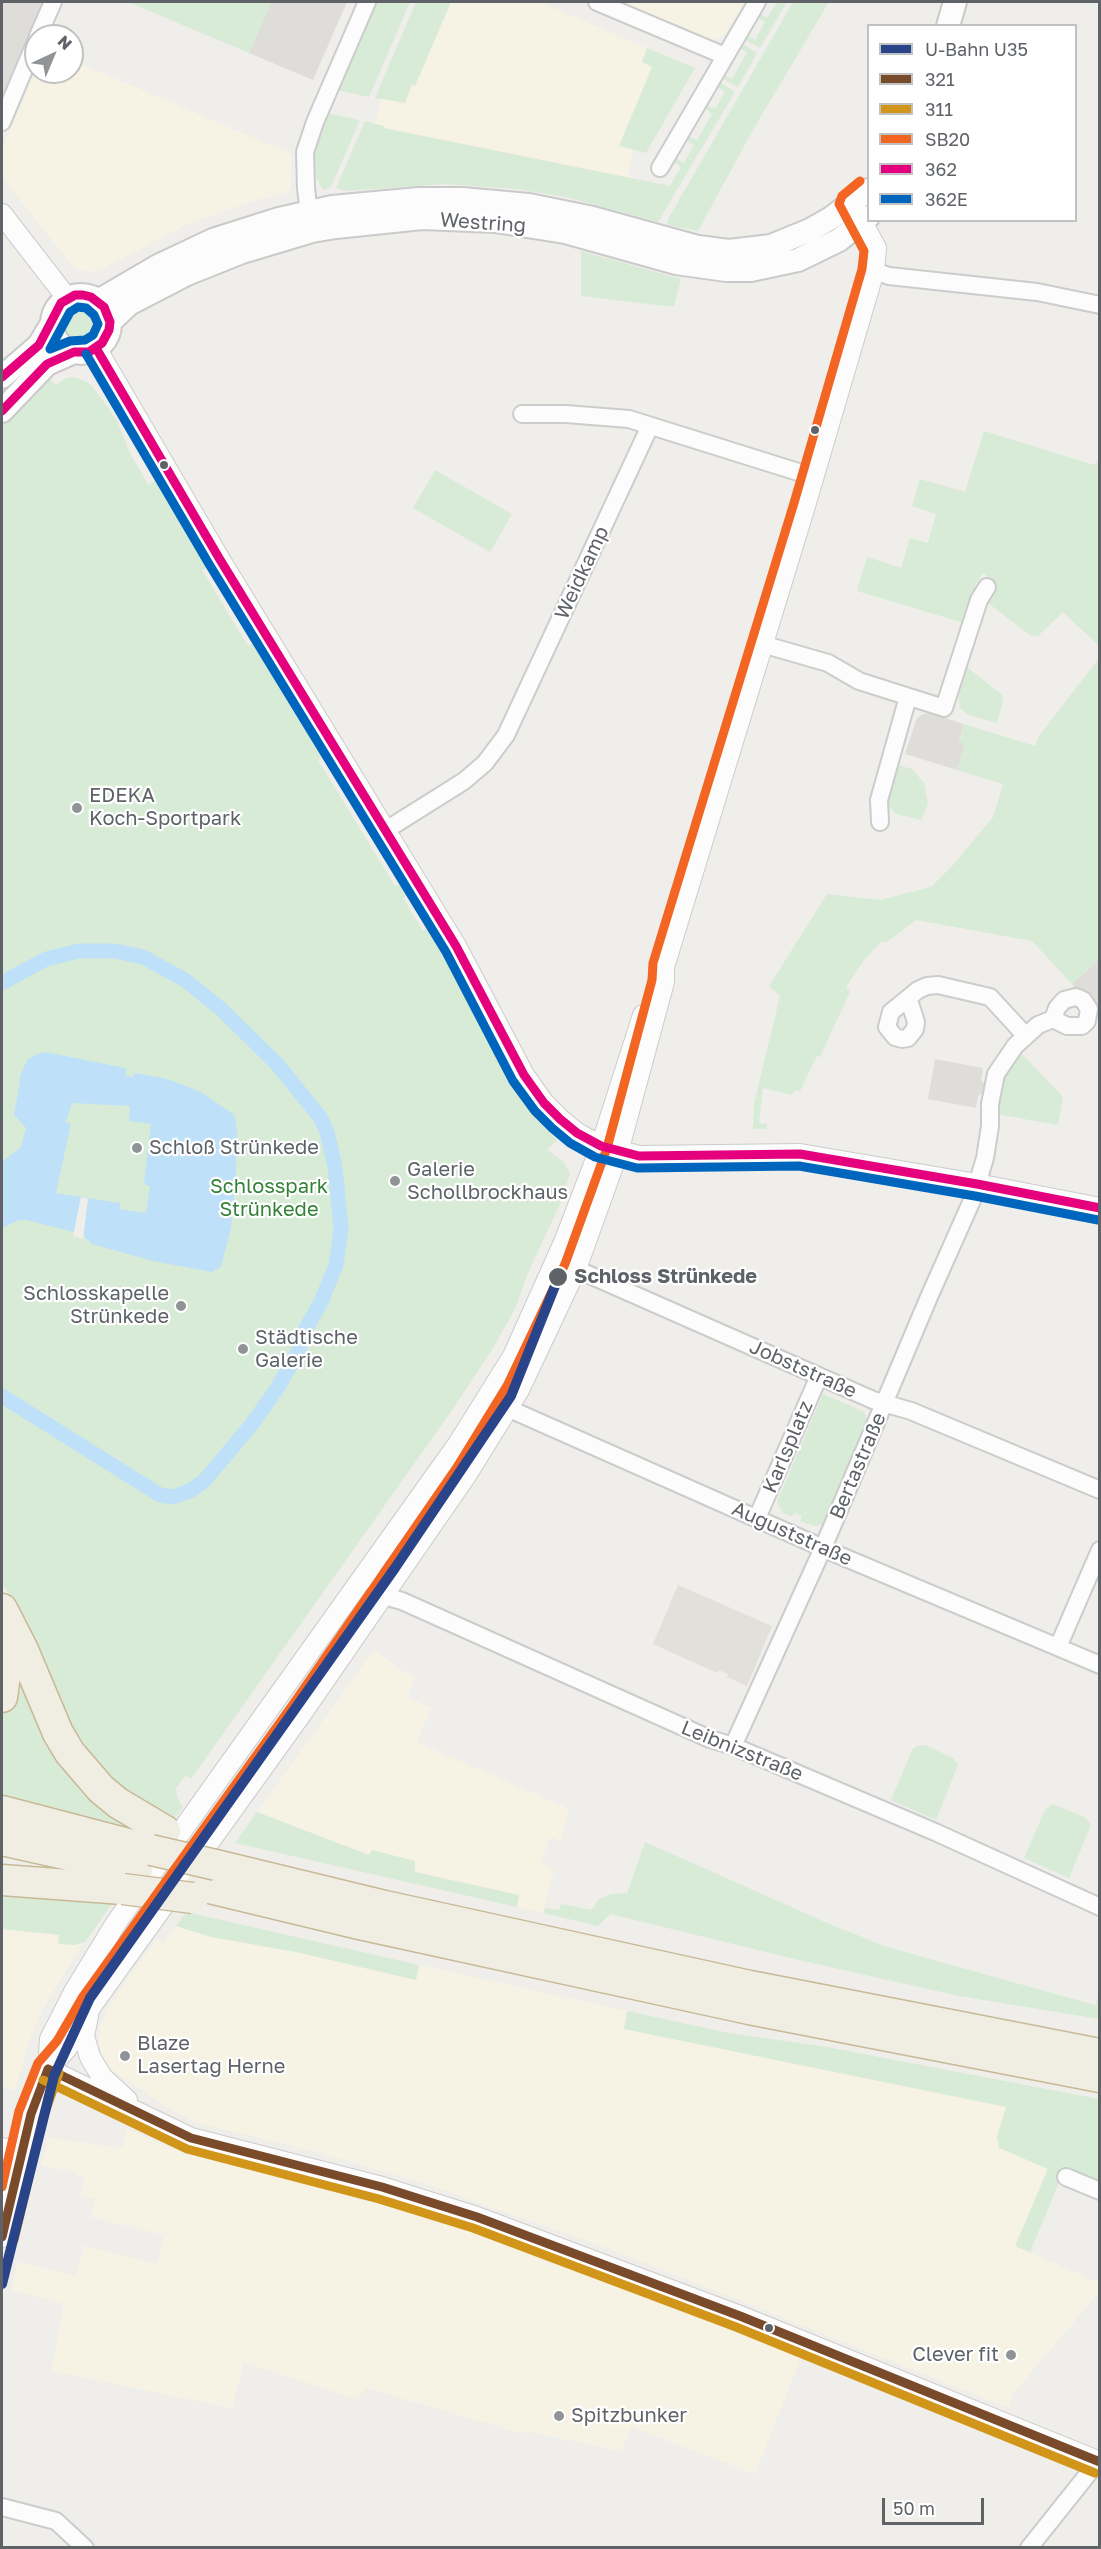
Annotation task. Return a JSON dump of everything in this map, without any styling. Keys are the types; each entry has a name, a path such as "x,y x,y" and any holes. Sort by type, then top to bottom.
{"highway":[{"path":"2,1609 23,1650 58,1733 70,1752 101,1789 142,1819 144,1860"},
{"path":"2,1630 8,1662 2,1697"},
{"path":"2,1811 144,1860 208,1876 359,1924 749,2009 1100,2077"},
{"path":"2,1840 144,1860 208,1876 385,1906 750,1986 1100,2054"},
{"path":"2,1880 144,1860"}],"main road":[{"path":"949,24 955,2"},
{"name":"Westring","path":"110,322 129,304 187,274 310,221 332,207 419,199 495,201 566,212 698,247 729,251 771,246 863,208"},
{"name":"Westring","path":"98,301 158,266 213,240 243,229 310,221"},
{"path":"2,377 39,345 51,325 56,309 67,298 83,295 98,301 104,307 110,322 106,337 85,350 47,364 2,411"},
{"path":"51,325 58,342 85,350"}],"street":[{"path":"43,24 53,2"},
{"path":"310,221 305,152 315,122 367,2"},
{"path":"597,2 725,56"},
{"path":"660,168 757,2"},
{"path":"2,122 24,70"},
{"path":"2,214 67,298"},
{"path":"48,2069 67,2048 112,1976 254,1780 468,1474 508,1409 576,1269 609,1149 664,982 664,967 814,477 874,271 876,248 868,222"},
{"path":"874,271 889,276 1037,292 1100,305"},
{"path":"85,350 214,549 386,830 456,946 524,1075 544,1103 560,1119 577,1133 609,1149 648,1157 800,1154 977,1184 1100,1208"},
{"path":"522,414 566,414 629,419 814,477"},
{"name":"Weidkamp","path":"386,830 464,781 485,763 506,735 650,426"},
{"path":"762,644 828,663 859,681 944,708 979,600 987,587"},
{"path":"880,822 879,800 908,697"},
{"path":"909,1000 918,990 938,985 990,997 1025,1035"},
{"name":"Bertastraße","path":"733,1746 823,1548 973,1198 985,1158 992,1090 996,1074 1025,1035 1038,1025 1053,1019"},
{"path":"2,2237 21,2152 34,2106 48,2069 50,2040 74,1992 116,1923 369,1569 487,1399 513,1356 609,1149"},
{"name":"Jobststraße","path":"576,1269 885,1404 911,1411 1100,1490"},
{"name":"Karlsplatz","path":"757,1518 819,1376"},
{"name":"Auguststraße","path":"487,1399 823,1548 1100,1665"},
{"path":"1058,1647 1100,1550"},
{"path":"369,1569 371,1580 384,1596"},
{"name":"Leibnizstraße","path":"384,1596 402,1601 677,1725 733,1746 935,1832 1100,1907"},
{"path":"239,1751 243,1767 254,1780"},
{"path":"96,1956 105,1962 112,1976"},
{"path":"92,2005 84,2036 90,2057 102,2077 137,2113"},
{"path":"48,2069 191,2138 382,2187 485,2220 740,2316 1099,2461 1029,2547"},
{"path":"2,2148 21,2152"},
{"path":"1066,2177 1100,2191"},
{"path":"2,2507 56,2521 85,2547"}],"shaded area":[{"path":"2,2 46,2 37,24 24,24 24,54 2,105"},
{"path":"271,2 347,2 313,80 249,53"},
{"path":"451,2 539,2 647,48 642,62 653,67 620,146 633,149 628,174 631,175 630,178 384,128 375,124 381,98 412,85 415,86"},
{"path":"621,2 745,2 723,36 714,40"},
{"path":"84,65 291,154 291,188 288,192 249,202 188,224 101,269 90,272 75,269 2,177 2,149 30,84 84,84"},
{"path":"929,713 964,724 959,741 965,744 957,770 905,754 917,718"},
{"path":"1099,959 1099,1013 1096,1017 1072,984"},
{"path":"935,1059 983,1068 981,1080 985,1084 982,1093 978,1096 976,1108 928,1099"},
{"path":"678,1585 772,1626 747,1686 727,1677 728,1674 719,1670 717,1673 653,1644"},
{"path":"374,1650 404,1672 415,1677 407,1697 431,1708 417,1742 569,1809 561,1841 552,1837 549,1840 541,1862 554,1871 543,1913 517,1907 519,1895 415,1872 414,1861 372,1850 370,1855 257,1812"},
{"path":"176,1926 211,1937 296,1952 415,1980 419,1965 627,2011 624,2029 1007,2107 997,2137 999,2148 1048,2169 1016,2246 1099,2283 1099,2292 1013,2394 1009,2408 613,2250 414,2180 313,2151 197,2123 173,2111 112,2070 104,2060 99,2045 100,2027 107,2008 157,1939 163,1943"},
{"path":"2,1929 59,1935 59,1944 82,1944 44,2007 29,2041 15,2091 2,2086"},
{"path":"127,2129 186,2154 306,2181 404,2208 609,2281 801,2358 755,2474 632,2427 621,2451 525,2431 524,2434 367,2388 356,2399 244,2362 232,2408 51,2371 64,2304 11,2290 18,2262 76,2276 84,2246 157,2264 164,2235 91,2217 95,2199 80,2196 85,2181 84,2177 77,2176 77,2173 42,2165 48,2138 122,2148"}],"green space":[{"path":"128,2 271,2 249,53"},
{"path":"374,2 410,2 369,97 336,90"},
{"path":"416,2 451,2 415,86 412,85 405,103 375,98"},
{"path":"777,2 787,2 760,48 744,39 747,35 755,40 765,22 757,17 759,13 767,18"},
{"path":"793,2 829,2 754,128 698,231 668,225 667,221"},
{"path":"741,43 757,53 738,87 721,78 724,75 732,79 747,52 739,48"},
{"path":"647,48 695,68 646,153 619,146 652,67 642,62"},
{"path":"719,82 735,92 658,222 566,197 516,189 445,184 347,191 336,188 365,121 384,126 384,128 670,186 681,167 673,161 676,158 684,163 694,145 686,140 687,136 697,140 712,114 704,108 706,105 715,109 725,92 717,87"},
{"path":"326,113 360,120 331,187 323,190 316,177 314,155 316,139"},
{"path":"581,251 681,279 674,307 581,296"},
{"path":"81,305 89,306 96,311 101,318 101,334 96,341 89,346 81,347 73,346 66,341 61,334 60,326 61,318 66,311 73,306"},
{"name":"Schlosspark Strünkede","path":"43,372 55,385 74,377 93,387 117,420 129,451 148,485 160,478 212,564 202,570 248,646 259,640 308,720 305,722 325,755 318,760 395,886 406,880 413,892 403,898 423,931 433,925 452,957 496,1055 536,1119 557,1140 547,1150 564,1162 570,1174 560,1204 527,1275 516,1307 493,1348 455,1406 191,1779 186,1775 176,1788 177,1797 183,1807 173,1821 113,1781 85,1749 65,1714 24,1616 2,1584 2,422"},
{"path":"984,431 1094,465 1099,459 1099,646 1063,612 1038,636 1031,636 988,603 995,583 983,573 976,584 964,623 857,591 867,557 901,568 910,538 928,543 936,514 912,506 920,479 965,492"},
{"path":"435,470 512,514 490,552 413,508"},
{"path":"1099,658 1099,959 1072,984 1032,941 916,920 887,942 881,942 864,960 846,987 850,992 820,1057 817,1056 800,1091 795,1090 792,1095 763,1088 759,1123 767,1124 767,1129 753,1129 754,1104 780,996 769,986 827,894 880,900 931,887 953,865 993,817 1003,784 957,770 965,744 959,742 964,724 1035,746 1039,736"},
{"path":"967,667 1002,695 1003,701 997,723 968,715 960,708 958,698"},
{"path":"893,764 912,769 924,783 928,804 921,820 896,814 887,804 885,797"},
{"path":"1022,1054 1063,1097 1058,1125 996,1114 1001,1084"},
{"path":"823,1394 863,1411 867,1418 822,1525 814,1526 800,1521 802,1516 795,1513 792,1517 783,1513 777,1502"},
{"path":"11,1673 29,1680 140,1830 2,1795 2,1709"},
{"path":"925,1745 953,1758 958,1765 936,1820 891,1800 912,1750 917,1746"},
{"path":"1052,1804 1085,1817 1091,1825 1069,1878 1024,1858 1045,1810"},
{"path":"257,1812 369,1855 372,1850 415,1861 415,1872 519,1895 517,1907 235,1843"},
{"path":"645,1842 827,1923 887,1947 1095,2005 1099,1994 1099,2019 959,1996 610,1914 598,1926 543,1913 545,1908 559,1910 561,1904 592,1910 599,1899 611,1894 627,1893"},
{"path":"2,1893 114,1901 85,1942 74,1945 58,1944 59,1935 2,1929"},
{"path":"186,1912 419,1965 416,1980 296,1952 211,1937 176,1926"},
{"path":"627,2011 729,2033 827,2047 1099,2099 1099,2184 1063,2173 1030,2252 1015,2246 1048,2169 999,2148 997,2137 1006,2107 624,2029"}],"water":[{"path":"46,1052 125,1068 126,1076 133,1077 135,1073 168,1079 201,1092 233,1114 237,1131 236,1175 231,1228 221,1267 212,1272 153,1261 92,1244 82,1234 26,1220 19,1220 2,1228 2,1162 21,1147 26,1128 14,1115 21,1074 27,1060","holes":["72,1103 130,1106 129,1121 151,1124 144,1184 150,1186 146,1213 120,1209 120,1203 56,1193 71,1124 66,1122"]}],"pier":[{"path":"81,1197 88,1199 83,1239 73,1236"}],"waterway":[{"path":"2,983 46,959 79,951 115,951 143,957 185,980 221,1009 277,1064 320,1117 327,1132 335,1167 341,1228 336,1265 321,1302 304,1332 298,1352 278,1387 252,1424 204,1481 192,1490 173,1497 160,1495 2,1396"}],"metro line":[{"name":"U35","path":"2,2284 54,2076 90,1998 395,1568 511,1396 559,1276"}],"transit line":[{"name":"SB20","path":"2,2187 19,2111 38,2063 57,2041 82,1998 292,1706 457,1467 508,1384 565,1264 607,1148 652,980 653,963 794,503 862,269 864,251 839,204 842,196 860,181"},
{"name":"362","path":"2,377 39,345 61,303 75,295 83,295 91,297 104,307 110,322 109,330 102,343 89,352 74,352 47,364 2,411"},
{"name":"362E","path":"78,307 86,308 94,315 98,324 93,335 85,340 70,341 50,349 70,312 78,307"},
{"name":"362","path":"96,348 219,558 456,946 524,1075 544,1103 560,1119 577,1133 601,1146 639,1156 800,1154 977,1184 1100,1208"},
{"name":"362E","path":"86,354 209,564 446,952 513,1081 535,1111 552,1128 570,1143 595,1157 637,1168 799,1166 1098,1220"},
{"name":"321","path":"48,2069 191,2138 382,2187 477,2217 740,2316 1100,2462"},
{"name":"321","path":"2,2237 31,2114 48,2069"},
{"name":"311","path":"14,2240 43,2118 59,2073"},
{"name":"311","path":"43,2080 187,2149 379,2199 473,2228 736,2327 1095,2473"}],"place":[{"name":"EDEKA Koch-Sportpark","path":"77,808"},
{"name":"Schloß Strünkede","path":"137,1148"},
{"name":"Galerie Schollbrockhaus","path":"395,1181"},
{"name":"Schloss Strünkede","path":"558,1277"},
{"name":"Schlosskapelle Strünkede","path":"181,1306"},
{"name":"Städtische Galerie","path":"243,1349"},
{"name":"Blaze Lasertag Herne","path":"125,2056"},
{"name":"Clever fit","path":"1011,2355"},
{"name":"Spitzbunker","path":"559,2416"}]}
